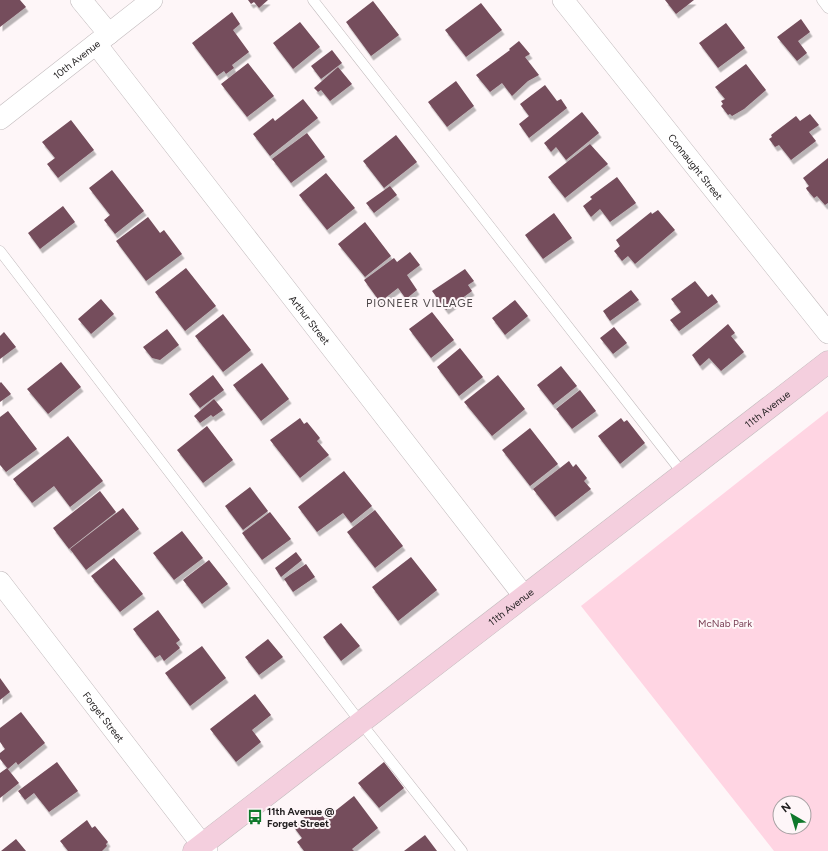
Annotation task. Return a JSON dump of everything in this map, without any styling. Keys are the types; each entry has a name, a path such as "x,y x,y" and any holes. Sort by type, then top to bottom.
{"street":[{"name":"Arthur Street","path":"81,0 102,39 524,596"},
{"name":"10th Avenue","path":"0,119 152,0"},
{"name":"Connaught Street","path":"563,0 828,333"},
{"name":"11th Avenue","path":"201,849 524,596 684,475 828,362"},
{"name":"Forget Street","path":"0,582 201,849"}],"lane":[{"path":"313,0 684,475"},
{"path":"822,0 828,8"},
{"path":"0,252 361,723 462,851"}],"green space":[{"name":"McNab Park","path":"828,411 828,851 774,851 581,606"}],"building":[{"path":"0,0 20,0 26,7 0,27"},
{"path":"248,0 268,0 259,8 254,2 251,4"},
{"path":"665,0 694,0 676,14"},
{"path":"373,1 399,35 371,56 346,22"},
{"path":"481,3 502,30 466,57 445,30"},
{"path":"232,12 240,24 233,30 249,52 232,65 234,68 226,74 224,71 217,76 192,43"},
{"path":"801,19 810,32 798,41 807,53 797,61 777,37"},
{"path":"300,22 320,47 293,69 273,43"},
{"path":"726,23 745,48 718,68 699,43"},
{"path":"519,41 530,54 525,57 539,75 528,81 512,96 502,83 490,92 476,75 510,50 509,49"},
{"path":"332,50 342,63 321,79 311,66"},
{"path":"248,63 274,96 247,117 221,84"},
{"path":"746,64 766,90 744,109 732,116 730,114 728,115 721,106 723,104 721,101 725,99 715,87"},
{"path":"338,67 352,84 330,101 321,90 318,92 314,88"},
{"path":"456,81 474,106 447,127 428,102"},
{"path":"545,85 557,101 561,99 567,108 529,138 519,124 529,116 520,104"},
{"path":"303,99 318,118 270,156 253,134 273,118 275,121"},
{"path":"582,112 599,133 566,160 556,147 551,152 544,143"},
{"path":"810,114 819,125 809,132 816,141 791,160 779,145 775,147 769,139 772,137 771,135 796,116 800,121"},
{"path":"71,120 94,150 58,178 47,164 55,158 42,142"},
{"path":"307,133 325,157 291,183 272,159"},
{"path":"396,135 417,162 384,188 363,161"},
{"path":"590,144 608,164 565,198 548,177"},
{"path":"828,158 828,203 825,205 817,196 814,198 807,190 806,188 809,186 803,178"},
{"path":"112,170 144,211 115,234 104,220 110,215 89,188"},
{"path":"326,173 355,208 327,230 299,195"},
{"path":"617,177 636,203 610,222 600,209 591,217 583,206 592,199 590,197"},
{"path":"390,186 397,195 374,213 366,203"},
{"path":"63,206 75,222 40,249 28,233"},
{"path":"658,210 675,230 635,264 628,256 622,261 614,251 620,246 616,240 651,212 652,214"},
{"path":"554,213 572,238 543,259 525,235"},
{"path":"148,217 160,233 164,230 182,254 146,281 116,241"},
{"path":"365,222 391,256 365,277 338,244"},
{"path":"410,252 420,265 407,275 417,290 406,299 398,288 380,302 364,280 394,258 397,262"},
{"path":"186,268 216,306 185,331 155,292"},
{"path":"465,269 474,281 468,285 472,291 446,310 432,291"},
{"path":"695,281 708,297 712,294 718,302 679,331 670,320 681,312 671,299"},
{"path":"631,290 639,300 610,321 603,311"},
{"path":"101,299 114,314 91,334 78,319"},
{"path":"515,300 528,316 505,335 492,318"},
{"path":"432,312 454,340 431,358 409,329"},
{"path":"223,314 251,350 223,372 195,336"},
{"path":"728,324 735,333 731,336 744,352 721,371 709,358 700,366 692,355"},
{"path":"614,327 627,343 613,354 600,338"},
{"path":"167,329 179,345 160,360 152,358 143,347"},
{"path":"4,332 16,347 0,359 0,336"},
{"path":"460,348 483,377 459,396 437,367"},
{"path":"61,362 81,387 48,414 27,389"},
{"path":"262,363 289,399 261,421 233,385"},
{"path":"561,366 577,386 553,405 537,385"},
{"path":"213,375 224,390 200,408 189,394"},
{"path":"498,375 525,409 492,436 464,402"},
{"path":"1,382 11,394 0,402 0,383"},
{"path":"580,390 596,411 572,429 556,409"},
{"path":"214,399 223,410 213,417 211,415 200,423 194,416"},
{"path":"8,411 37,449 6,472 0,465 0,417"},
{"path":"300,418 304,424 307,422 320,438 317,441 329,455 300,478 270,440"},
{"path":"621,418 624,422 627,420 645,443 620,464 598,436"},
{"path":"207,426 233,460 203,483 177,450"},
{"path":"530,428 558,464 530,486 502,450"},
{"path":"68,436 103,481 70,507 54,486 32,503 13,479"},
{"path":"569,461 573,467 576,464 587,478 584,481 591,489 555,517 533,489"},
{"path":"344,471 372,506 351,523 343,513 317,532 298,507"},
{"path":"250,487 268,511 243,530 225,506"},
{"path":"100,491 116,512 69,549 53,528"},
{"path":"123,508 139,529 86,570 70,549"},
{"path":"375,510 403,546 375,568 347,532"},
{"path":"270,512 291,539 262,560 242,533"},
{"path":"182,531 203,558 174,580 153,553"},
{"path":"296,552 302,560 281,577 275,568"},
{"path":"411,557 437,590 398,621 372,587"},
{"path":"114,558 143,594 120,612 91,576"},
{"path":"209,560 228,584 202,604 183,580"},
{"path":"306,564 315,577 293,592 284,579"},
{"path":"158,610 180,640 176,643 180,648 164,661 160,655 155,658 133,629"},
{"path":"341,623 360,646 341,661 323,637"},
{"path":"268,639 283,657 259,675 245,657"},
{"path":"202,646 226,678 190,706 165,673"},
{"path":"0,678 10,692 0,700"},
{"path":"255,694 271,715 252,730 261,742 236,762 210,729"},
{"path":"21,712 45,743 18,765 16,762 8,769 0,759 0,753 5,749 0,742 0,728"},
{"path":"57,762 78,791 49,812 34,793 25,800 18,791"},
{"path":"384,762 404,788 379,808 358,783"},
{"path":"7,768 19,783 0,798 0,773"},
{"path":"354,796 378,828 352,849 354,851 304,851 297,842 302,838 293,826 316,808 325,819"},
{"path":"87,820 92,828 95,826 108,842 106,844 107,846 102,851 68,851 60,841"},
{"path":"425,835 437,851 404,851"},
{"path":"16,839 26,851 1,851"}],"place":[{"name":"11th Avenue @ Forget Street","path":"255,817"}],"district":[{"name":"PIONEER VILLAGE","path":"420,303"}]}
